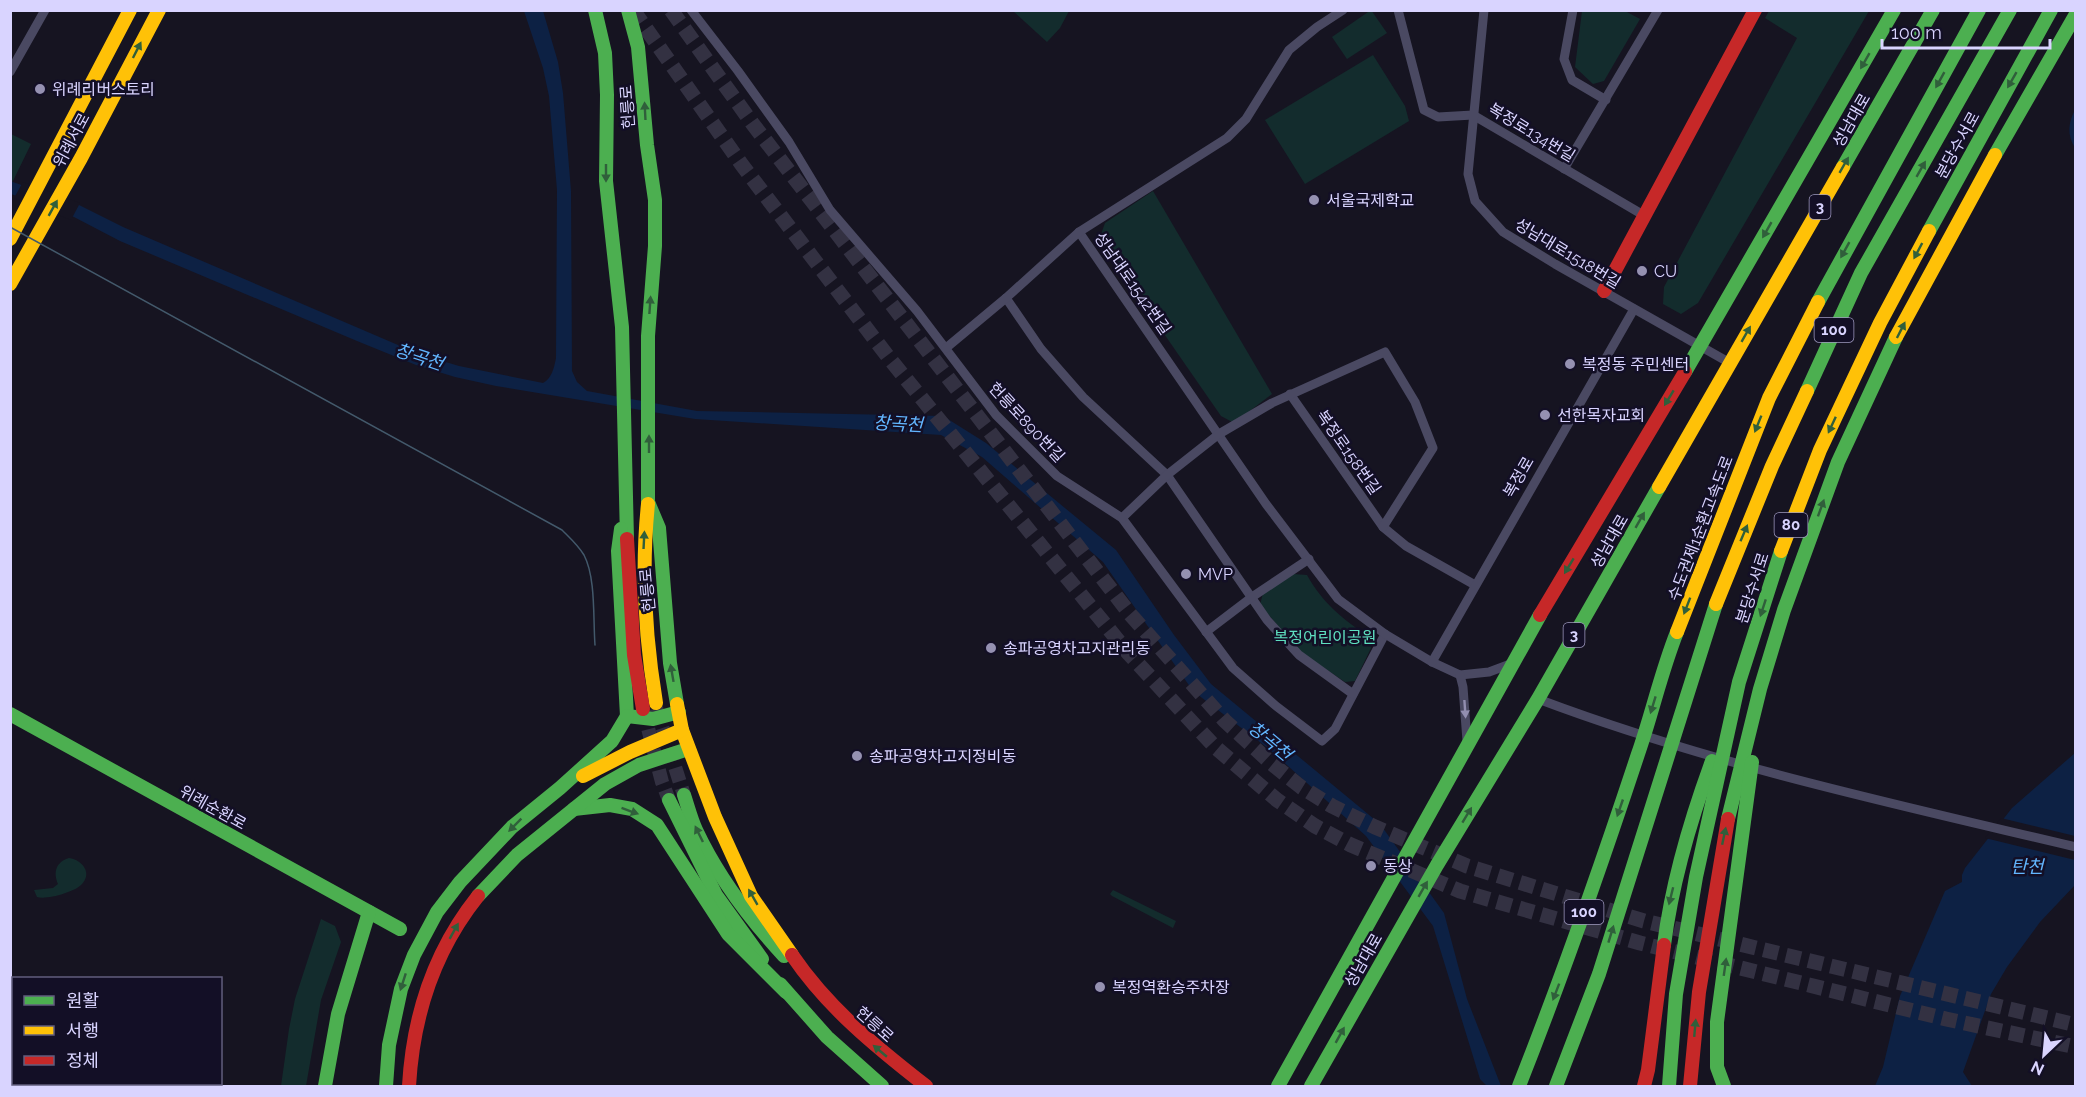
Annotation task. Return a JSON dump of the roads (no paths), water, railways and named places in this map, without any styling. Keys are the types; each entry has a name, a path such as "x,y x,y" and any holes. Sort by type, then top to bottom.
{"main road":[{"name":"위례서로","path":"10,239 130,10"},
{"name":"위례서로","path":"10,284 81,158 159,10"},
{"name":"헌릉로","path":"595,10 605,52 606,181 619,291 624,362 625,497"},
{"name":"헌릉로","path":"628,10 638,47 647,145 655,200 655,246 648,336 648,502 659,528 670,663 682,730 714,817 751,896 809,981 877,1048 926,1086"},
{"path":"1604,291 1755,10"},
{"name":"성남대로","path":"1278,1086 1410,844 1513,663 1894,10"},
{"name":"성남대로","path":"1311,1086 1437,865 1538,699 1933,10"},
{"name":"수도권제1순환고속도로","path":"1519,1086 1562,976 1639,753 1667,658 1768,398 1836,266 1979,10"},
{"name":"100","path":"1556,1086 1599,974 1721,588 1772,466 1861,273 2010,10"},
{"name":"분당수서로","path":"1669,1086 1676,994 1696,877 1739,682 1779,556 1820,450 1886,312 1979,138 2051,10"},
{"name":"80","path":"1690,1086 1699,992 1724,836 1760,689 1784,610 1838,462 1899,332 1981,180 2076,14"},
{"path":"625,497 634,655 643,709"},
{"path":"386,1086 389,1045 399,996 410,965 432,922 451,893 500,840 612,741 627,716 618,551 625,497"},
{"path":"648,502 643,539 646,625 656,703"},
{"path":"1644,1086 1669,905 1691,819 1739,682"},
{"path":"1724,1086 1717,1067 1717,1022 1744,832 1760,689"},
{"path":"627,716 652,719 679,712"},
{"name":"위례순환로","path":"10,714 400,929"},
{"path":"560,788 630,752 682,730"},
{"path":"409,1086 416,1026 434,972 453,932 468,908 530,845 612,779 640,765 688,748"},
{"path":"684,795 696,830 721,875 766,937 809,981"},
{"path":"669,800 716,895 786,992"},
{"path":"572,809 610,805 632,809 657,825 728,934 827,1037 882,1086"},
{"path":"325,1086 338,1014 369,912"}],"street":[{"path":"10,72 45,10"},
{"name":"헌릉로890번길","path":"691,10 789,142 830,210 917,310 996,415 1057,477 1122,518 1233,668 1276,706 1322,741 1335,729 1385,633"},
{"path":"1079,232 1227,138 1246,119 1289,50 1332,13 1343,10"},
{"name":"복정로134번길","path":"1398,10 1424,110 1438,117 1473,115 1645,216"},
{"name":"성남대로1518번길","path":"1484,10 1468,174 1475,201 1503,232 1730,363"},
{"path":"1573,10 1564,58 1572,80 1606,100"},
{"path":"1564,169 1658,10"},
{"name":"성남대로1542번길","path":"946,348 1079,232 1266,504 1338,599 1385,633 1432,662 1460,675"},
{"path":"1006,298 1041,348 1083,397 1167,475 1267,620 1299,655 1353,694"},
{"name":"복정로","path":"1432,662 1634,309"},
{"name":"복정로158번길","path":"1219,434 1290,394 1385,352 1414,402 1432,448 1383,527"},
{"name":"복정로158번길","path":"1290,394 1383,527 1406,546 1475,585"},
{"path":"1122,518 1167,475 1219,434"},
{"path":"1206,632 1252,597 1309,559"},
{"path":"1467,744 1460,675 1489,672 1513,663"},
{"path":"1538,699 1614,727 1744,766 2076,847"}],"water":[{"name":"창곡천","path":"524,11 543,11 558,62 563,93 571,191 572,371 577,382 587,391 697,411 943,416 986,443 1116,550 1174,635 1211,684 1380,824 1444,913 1467,999 1501,1086 1487,1086 1480,1079 1433,926 1366,836 1269,749 1193,691 1103,562 982,457 941,435 695,419 455,377 416,365 357,341 120,241 74,217 11,194 10,181 79,205 123,227 419,354 459,366 543,383 551,376 556,358 557,190 549,96 543,68"},
{"path":"2075,110 2075,148 2069,129"},
{"name":"탄천","path":"2075,753 2075,885 2040,922 2007,967 1991,994 1963,1072 1972,1086 1875,1086 1883,1067 1900,996 1945,891 1962,882 1965,868 2012,808"}],"tunnel":[{"path":"633,10 742,165 889,358 1129,654 1215,747 1277,800 1315,826 1351,845 1460,891 1640,943 1946,1019 2076,1047"},
{"path":"671,10 752,123 1130,614 1225,721 1301,787 1332,806 1375,827 1467,866 1644,921 2076,1025"},
{"path":"656,708 684,795"},
{"path":"643,709 669,800"}],"tram line":[{"path":"10,227 562,530 579,548 588,564 592,587 595,645"}],"place":[{"name":"위례리버스토리","path":"40,89"},
{"name":"서울국제학교","path":"1314,200"},
{"name":"CU","path":"1642,271"},
{"name":"복정동 주민센터","path":"1570,364"},
{"name":"선한목자교회","path":"1545,415"},
{"name":"MVP","path":"1186,574"},
{"name":"송파공영차고지관리동","path":"991,648"},
{"name":"송파공영차고지정비동","path":"857,756"},
{"name":"동상","path":"1371,866"},
{"name":"복정역환승주차장","path":"1100,987"}],"park label":[{"name":"복정어린이공원","path":"1325,637"}]}
